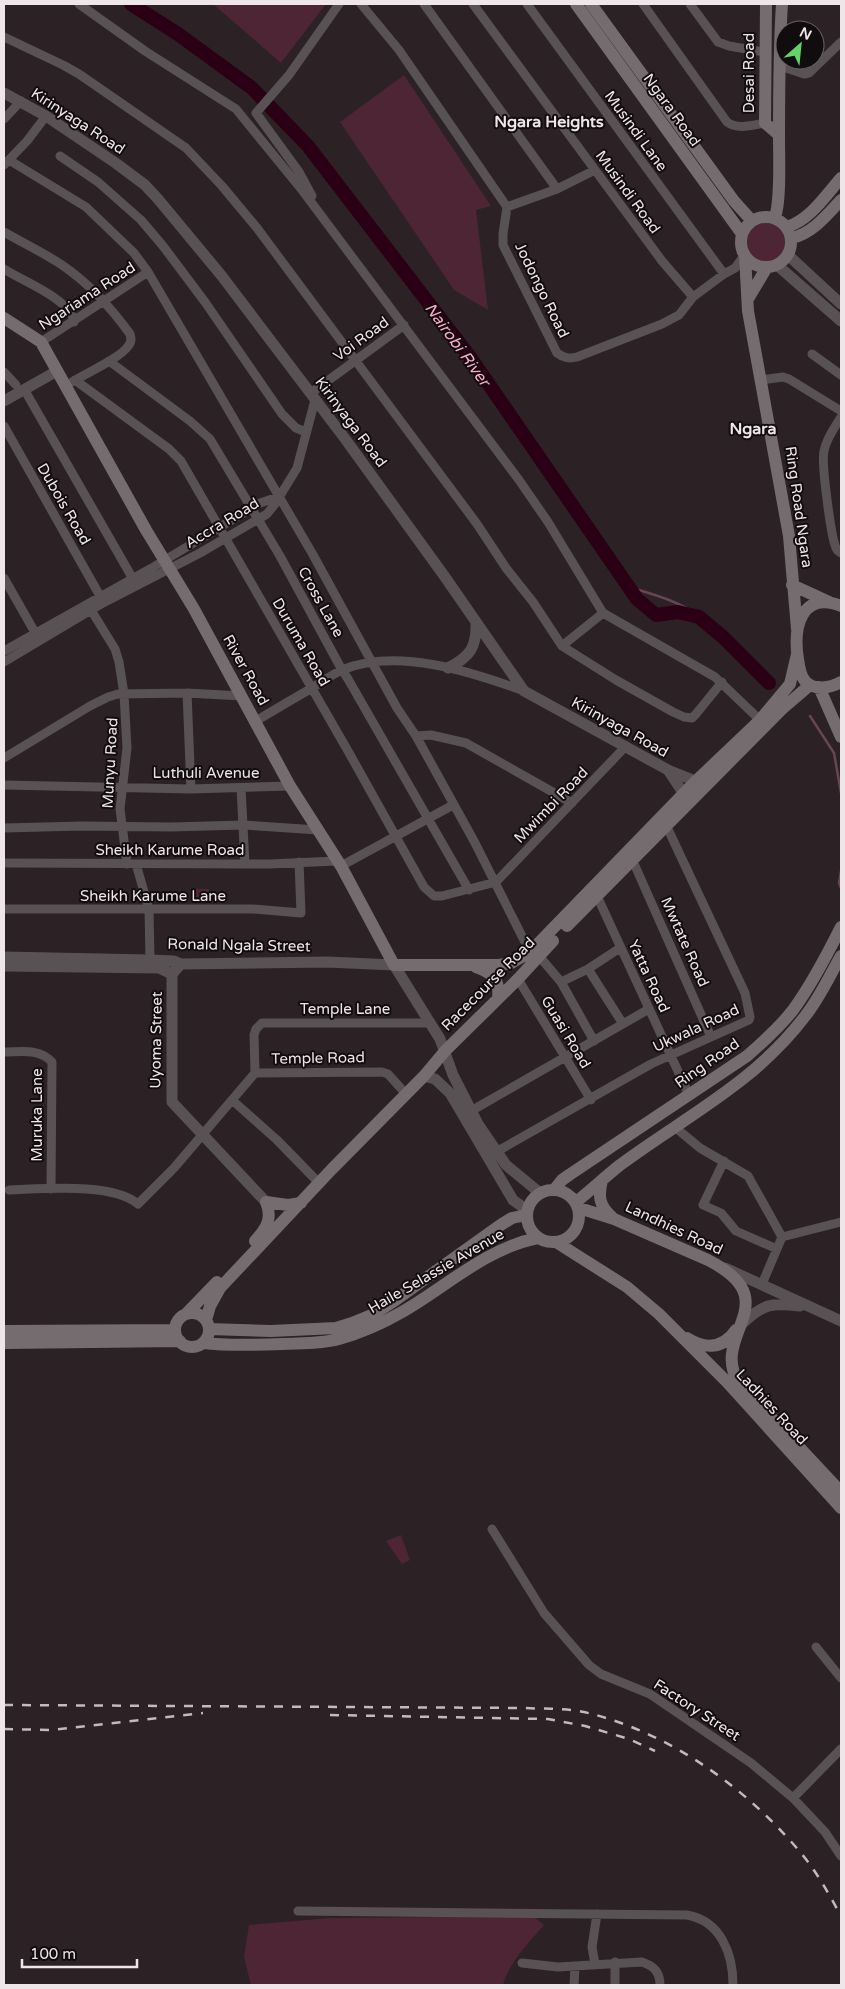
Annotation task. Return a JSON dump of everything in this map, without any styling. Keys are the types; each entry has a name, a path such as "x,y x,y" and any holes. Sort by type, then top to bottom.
{"main road":[{"name":"Ngara Road","path":"576,4 606,36 752,221"},
{"name":"Ngara Road","path":"590,4 606,36 742,234"},
{"name":"Desai Road","path":"766,4 764,52 765,123 779,135"},
{"name":"Desai Road","path":"781,20 782,4"},
{"name":"Desai Road","path":"775,218 777,206 780,70"},
{"path":"748,299 772,266 788,255 789,232 794,225 808,215 841,178"},
{"path":"772,266 759,266 751,262 744,255 741,241 742,234 752,221 762,217 775,218 789,232 802,236 820,223 841,200"},
{"name":"Ring Road Ngara","path":"744,255 750,322 789,536 797,630 797,654"},
{"name":"River Road","path":"4,318 41,342 55,368 70,383 146,530 168,564 256,721 290,786 339,864 394,965"},
{"name":"Ring Road Ngara","path":"792,585 836,604"},
{"path":"797,630 803,611 809,606 836,604"},
{"path":"797,654 804,680 815,686 828,688 841,682"},
{"name":"Racecourse Road","path":"702,783 790,684 797,654"},
{"path":"815,686 841,737"},
{"name":"Racecourse Road","path":"207,1324 210,1306 220,1288 319,1182 424,1076 444,1051 518,979 534,954 702,783 782,709 815,686"},
{"name":"Racecourse Road","path":"511,963 534,954 597,896 666,826 687,798"},
{"name":"Ring Road","path":"554,1190 562,1180 747,1056 767,1038 792,1011 812,981 841,927"},
{"path":"556,1242 565,1240 572,1234 577,1227 578,1205 602,1180 620,1165 732,1089 781,1044 807,1014 841,956"},
{"name":"Ronald Ngala Street","path":"394,965 474,966 511,963"},
{"path":"474,966 493,975 499,988 498,998"},
{"path":"602,1180 599,1195 600,1202 602,1208 614,1219"},
{"path":"578,1205 562,1192 554,1190 540,1193 534,1197 527,1212 527,1223 531,1231 538,1238 556,1242 627,1287 676,1331"},
{"path":"178,1336 178,1320 186,1314 264,1232 270,1216 266,1202 288,1205 301,1203"},
{"name":"Landhies Road","path":"578,1205 717,1264 742,1285 746,1295 746,1305 730,1360 732,1372 739,1383 841,1492"},
{"name":"Haile Selassie Avenue","path":"186,1314 200,1315 207,1324 271,1331 336,1328 374,1314 502,1224 527,1212"},
{"name":"Haile Selassie Avenue","path":"4,1331 178,1336 189,1346 203,1343 240,1346 296,1344 338,1339 373,1327 401,1313 464,1271 511,1246 538,1238"},
{"name":"Landhies Road","path":"676,1331 693,1342 707,1347 716,1347 728,1341 742,1322"},
{"path":"203,1343 208,1337 207,1324"},
{"name":"Ladhies Road","path":"676,1331 727,1382 841,1508"},
{"name":"Haile Selassie Avenue","path":"4,1343 178,1336"}],"street":[{"path":"79,4 145,51 236,109 302,190 404,325 548,522 603,613 711,674 722,682 760,720"},
{"path":"324,221 299,172 256,114 289,75 340,4"},
{"path":"361,4 399,50 507,207 556,189 595,170"},
{"path":"424,4 556,189"},
{"name":"Musindi Road","path":"472,4 662,261 693,297"},
{"name":"Musindi Lane","path":"528,4 724,274"},
{"path":"643,4 727,122 734,125 750,126 765,123"},
{"path":"690,4 718,42 729,46 764,52"},
{"path":"4,36 79,74 175,140 192,154 257,228 477,524 562,646 616,680 673,712 689,718 696,714 722,682"},
{"path":"825,58 841,42"},
{"path":"792,70 804,74 812,70"},
{"name":"Kirinyaga Road","path":"4,93 46,116 145,185 158,199 221,274 368,469 524,691 668,770 702,783"},
{"path":"4,119 21,101"},
{"path":"46,116 6,163 86,207 134,253 148,272 397,708 416,736 534,954 561,982 594,1041"},
{"path":"60,156 98,182 141,220 205,302 282,414 296,428 306,432"},
{"name":"Jodongo Road","path":"507,207 503,244 557,353 570,359 662,324 679,315 693,297 736,266 744,255"},
{"path":"4,232 61,265 92,289 126,327 131,339 128,347 109,361 70,383"},
{"path":"788,255 841,304"},
{"path":"736,266 746,277"},
{"path":"772,266 841,321"},
{"path":"4,269 60,302 70,312 74,322"},
{"name":"Ngariama Road","path":"41,342 148,272"},
{"name":"Voi Road","path":"313,396 404,325"},
{"path":"812,354 841,375"},
{"name":"Cross Lane","path":"109,361 182,415 210,439 257,521 280,556 342,670 469,890"},
{"path":"4,400 20,387 55,368"},
{"path":"4,372 20,387 133,579"},
{"path":"761,380 783,377 789,379 841,412"},
{"name":"Duruma Road","path":"70,383 155,438 181,461 430,894 442,896 496,882"},
{"path":"4,392 20,387"},
{"path":"278,498 297,468 313,396"},
{"path":"841,417 826,445 823,455 834,542 841,553"},
{"name":"Dubois Road","path":"4,426 100,596"},
{"name":"Accra Road","path":"37,636 91,610 168,564 250,508 267,500 278,498"},
{"name":"Accra Road","path":"4,658 100,596 133,579 226,538 257,521 272,509 278,498"},
{"path":"4,578 37,636"},
{"name":"Munyu Road","path":"91,610 115,649 119,662 124,694 127,748 120,809 122,826 132,864 149,909 150,960"},
{"path":"562,646 603,613"},
{"path":"448,668 468,655 476,640 476,622"},
{"path":"256,721 342,670 373,663 401,662 448,668 494,679 524,691"},
{"path":"4,758 108,697 124,694 187,693 242,696"},
{"path":"187,693 191,789"},
{"path":"416,736 431,735 466,743 572,803"},
{"name":"Mwimbi Road","path":"496,882 626,746"},
{"path":"668,770 687,798"},
{"path":"4,785 122,787"},
{"name":"Luthuli Avenue","path":"122,787 191,789 290,786"},
{"path":"241,788 244,825 244,864"},
{"name":"Sheikh Karume Road","path":"4,863 244,864 299,862 339,864 453,805"},
{"path":"4,828 122,826 172,828 244,825 318,830"},
{"name":"Ukwala Road","path":"496,1152 670,1055 749,1020 751,1014 745,993 666,826"},
{"name":"Mwtate Road","path":"632,859 711,1036"},
{"name":"Sheikh Karume Lane","path":"4,909 253,909 301,913 299,862"},
{"name":"Yatta Road","path":"597,896 689,1095"},
{"path":"561,982 588,969 620,948"},
{"name":"Ronald Ngala Street","path":"4,958 150,960 181,964 327,962 394,965"},
{"name":"Uyoma Street","path":"181,964 172,974 173,1022 170,1098 173,1105 266,1202"},
{"name":"River Road","path":"394,965 431,1023 444,1051"},
{"name":"Ronald Ngala Street","path":"4,966 159,968 172,974"},
{"path":"588,969 623,1024"},
{"name":"Guasi Road","path":"518,979 591,1100"},
{"path":"471,1111 649,1009"},
{"name":"Temple Lane","path":"255,1073 254,1035 258,1025 269,1022 431,1023"},
{"path":"444,1051 453,1076 471,1111 496,1152 514,1173 540,1193"},
{"name":"Muruka Lane","path":"4,1052 34,1052 45,1055 52,1062 51,1189"},
{"name":"Temple Road","path":"51,1189 85,1189 113,1193 130,1197 138,1204 173,1169 255,1073 382,1072 388,1074 406,1094"},
{"path":"424,1076 435,1080 450,1093 513,1200 527,1212"},
{"path":"232,1100 278,1140 319,1182"},
{"path":"676,1128 700,1148 748,1176 782,1237"},
{"path":"724,1161 703,1204 722,1214 736,1231 777,1249"},
{"path":"5,1190 51,1189"},
{"path":"782,1237 841,1222"},
{"path":"762,1284 782,1237"},
{"path":"717,1264 841,1321"},
{"path":"742,1322 760,1308 772,1304 806,1306"},
{"name":"Factory Street","path":"492,1529 544,1613 589,1666 601,1674 650,1694 751,1763 793,1798 825,1832 841,1856"},
{"path":"816,1647 841,1678"},
{"path":"793,1798 841,1749"},
{"path":"298,1911 667,1914 699,1917 713,1926 723,1943 733,1966 733,1985"},
{"path":"595,1964 592,1947 597,1914"},
{"path":"615,1962 616,1985"},
{"path":"522,1963 558,1967 615,1962 642,1962 657,1971 660,1985"},
{"path":"574,1985 575,1966"}],"shaded area":[{"path":"213,4 326,4 281,63"},
{"path":"404,75 491,206 476,210 488,310 454,290 340,122"},
{"path":"766,223 779,229 785,242 779,255 766,261 753,255 747,242 753,229"},
{"path":"194,889 209,889 209,900 194,899"},
{"path":"401,1535 410,1560 402,1564 386,1541"},
{"path":"533,1916 544,1925 515,1961 503,1985 251,1985 244,1957 249,1925 330,1918"}],"waterway":[{"name":"Nairobi River","path":"131,4 178,34 252,88 308,146 470,357 637,599 656,615 678,612 699,617 723,637 769,683"},
{"path":"629,587 675,602 699,617"},
{"name":"Nairobi River","path":"810,716 834,753 841,793"},
{"name":"Nairobi River","path":"841,871 839,883 841,888"}],"railway":[{"path":"4,1705 524,1708 562,1709 584,1712 616,1721 647,1734 677,1749 734,1787 759,1809 805,1858 820,1879 841,1916"},
{"path":"4,1729 51,1730 203,1713"},
{"path":"330,1715 548,1719 585,1726 629,1739 655,1751"}],"district":[{"name":"Ngara Heights","path":"549,121"},
{"name":"Ngara","path":"753,428"}]}
